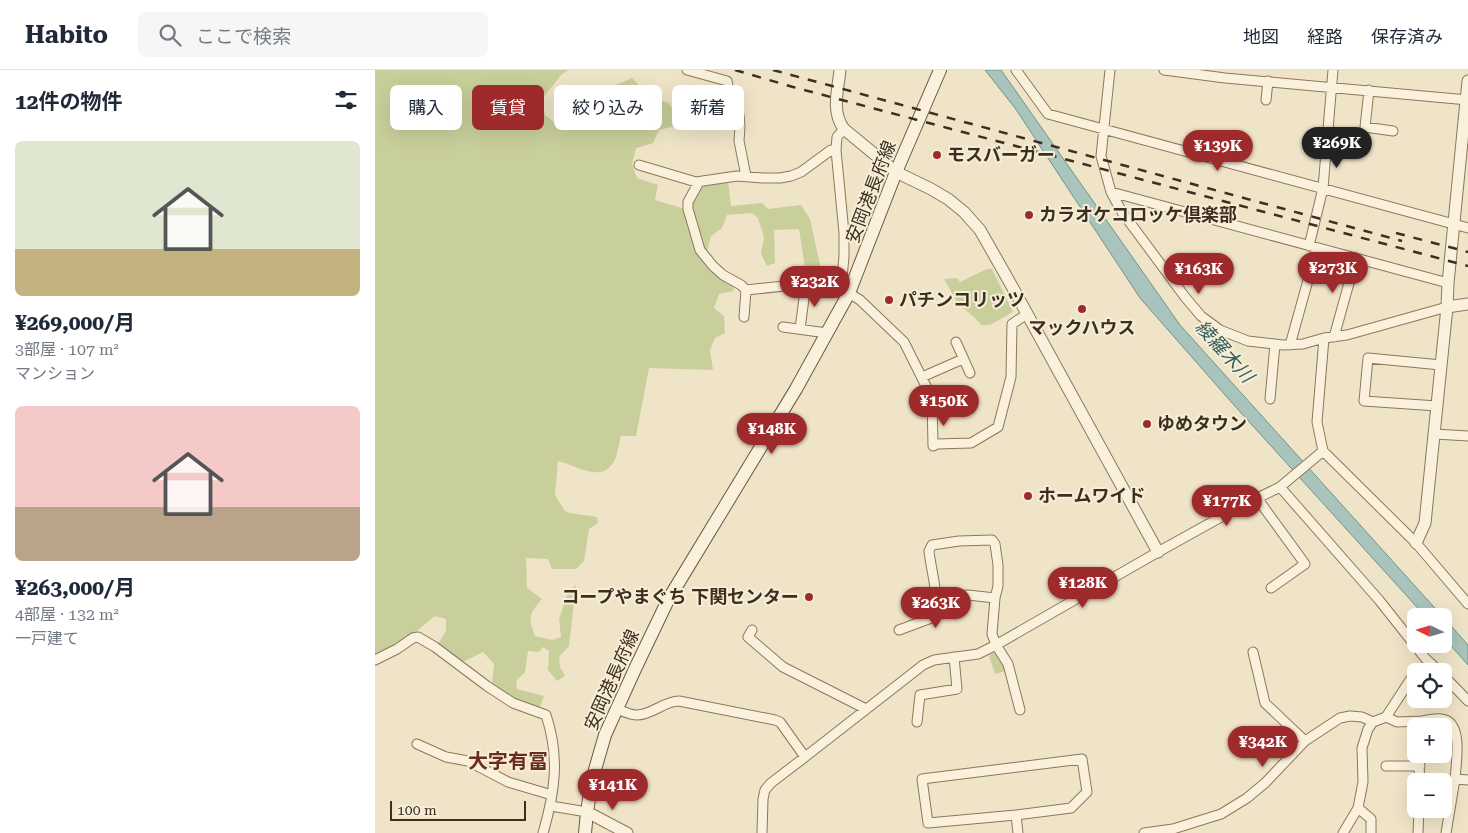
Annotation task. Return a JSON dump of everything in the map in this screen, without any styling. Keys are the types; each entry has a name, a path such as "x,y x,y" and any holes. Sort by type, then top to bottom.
{"main road":[{"name":"安岡港長府線","path":"585,833 592,780 605,735 617,709 668,600 796,389 849,293 896,172 940,70"}],"street":[{"path":"687,70 727,81 739,115 739,141 746,176"},
{"path":"841,70 836,112 838,121 844,129 896,172 948,199 964,212 980,230 1158,552"},
{"path":"1016,70 1047,114 1468,228"},
{"path":"1110,70 1101,156 1111,192 1128,220 1201,316 1220,330 1249,341 1290,345 1303,344 1347,335 1447,307 1468,304"},
{"path":"1164,70 1226,74 1268,81 1467,99"},
{"path":"1290,345 1313,247 1323,188 1333,70"},
{"path":"1266,100 1268,81"},
{"path":"1416,543 1425,524 1468,81"},
{"path":"1369,90 1365,127 1393,131"},
{"path":"844,129 837,137 836,150 844,234 843,280 849,293 860,300 904,342 932,398 933,446 937,444 971,443 998,427 1011,377 1012,324 1027,314"},
{"path":"639,165 699,182 737,176 780,178 791,176 808,167 831,150 836,150"},
{"path":"699,182 688,202 688,209 700,250 718,271 746,290"},
{"path":"1111,192 1448,283"},
{"path":"1356,258 1329,338 1317,422 1323,451 1416,543 1468,604"},
{"path":"746,290 843,280"},
{"path":"800,329 806,284"},
{"path":"743,317 746,290"},
{"path":"783,327 827,333"},
{"path":"956,342 970,373"},
{"path":"1270,399 1275,344"},
{"path":"1437,406 1365,401 1368,358 1441,365"},
{"path":"922,377 963,359"},
{"path":"1435,434 1468,436"},
{"path":"762,833 763,800 765,790 771,783 923,665 934,660 978,654 996,645 1158,552 1282,485 1323,451"},
{"path":"1282,485 1430,663"},
{"path":"1257,498 1305,564 1271,588"},
{"path":"899,630 934,617 935,598 929,552 932,545 959,541 992,540 995,544 999,586 995,598 992,634 996,645 1008,664 1011,692 1020,710"},
{"path":"935,598 968,595 995,598"},
{"path":"753,630 748,637 783,667 866,709"},
{"path":"375,660 397,649 413,638 418,638 435,647 507,699 546,715 555,760 555,770 551,806 543,833"},
{"path":"1253,652 1265,703 1305,740"},
{"path":"917,722 920,695 957,689 954,657"},
{"path":"1422,663 1425,658"},
{"path":"1343,833 1358,808 1363,782 1362,748 1368,729 1373,722 1386,716 1407,684"},
{"path":"1452,684 1468,701"},
{"path":"617,709 637,715 673,701 679,701 775,720 780,722 805,758"},
{"path":"1144,833 1173,829 1221,814 1247,798 1265,783 1305,740 1340,718 1349,716 1362,717 1373,722"},
{"path":"1386,716 1397,722 1407,723"},
{"path":"1446,833 1455,779 1457,736 1452,725"},
{"path":"417,744 446,757 468,761 514,784 552,795"},
{"path":"1082,759 1087,792 1071,808 1015,815 928,823 922,779 1082,759"},
{"path":"1387,766 1420,766 1420,773"},
{"path":"1455,779 1468,780"},
{"path":"551,806 587,812 627,833"},
{"path":"1358,808 1371,819 1371,833"},
{"path":"1015,815 1019,833"},
{"path":"1418,833 1419,818"}],"green space":[{"path":"375,70 569,70 562,74 544,96 544,85 472,85 472,130 544,130 544,111 545,115 554,122 554,130 659,130 653,143 636,148 632,164 637,178 658,185 655,200 685,209 701,185 728,180 731,206 762,203 768,209 801,205 810,219 822,274 806,275 799,229 774,230 775,263 767,266 761,254 764,237 758,218 752,213 727,215 722,228 711,236 704,264 717,275 732,282 734,291 719,294 714,308 724,316 725,333 715,338 710,350 713,370 649,368 636,436 621,436 616,457 608,469 602,472 587,471 558,461 555,495 565,511 597,517 598,523 589,529 584,561 576,569 552,569 548,559 526,558 527,588 542,599 534,608 531,616 531,624 535,636 552,640 561,637 559,619 568,592 576,585 569,646 559,657 560,667 565,676 557,681 548,670 549,651 543,647 539,652 528,651 525,672 516,681 517,689 544,696 540,707 520,702 492,683 494,664 483,652 463,662 438,644 446,631 446,619 435,616 408,638 375,656"},
{"path":"632,78 637,85 615,85"},
{"path":"662,101 669,103 672,108 672,127 662,129"},
{"path":"987,269 992,269 1013,312 990,325 981,325 958,304 944,279 957,278 960,282"},
{"path":"993,653 999,655 1006,671 995,674 989,656"}],"water":[{"path":"985,70 1001,70 1180,325 1435,608 1418,608 1140,298 1015,108"},
{"path":"1453,628 1468,645 1468,665 1453,648"}],"railway":[{"path":"735,70 1468,266"},
{"path":"773,70 1402,241"},
{"path":"1396,233 1468,252"}],"place":[{"name":"モスバーガー","path":"937,155"},
{"name":"カラオケコロッケ倶楽部","path":"1029,215"},
{"name":"パチンコリッツ","path":"889,300"},
{"name":"マックハウス","path":"1082,309"},
{"name":"ゆめタウン","path":"1147,424"},
{"name":"ホームワイド","path":"1028,496"},
{"name":"コープやまぐち 下関センター","path":"809,597"}],"district":[{"name":"大字有冨","path":"508,761"}],"water label":[{"name":"綾羅木川","path":"1225,351"}]}
